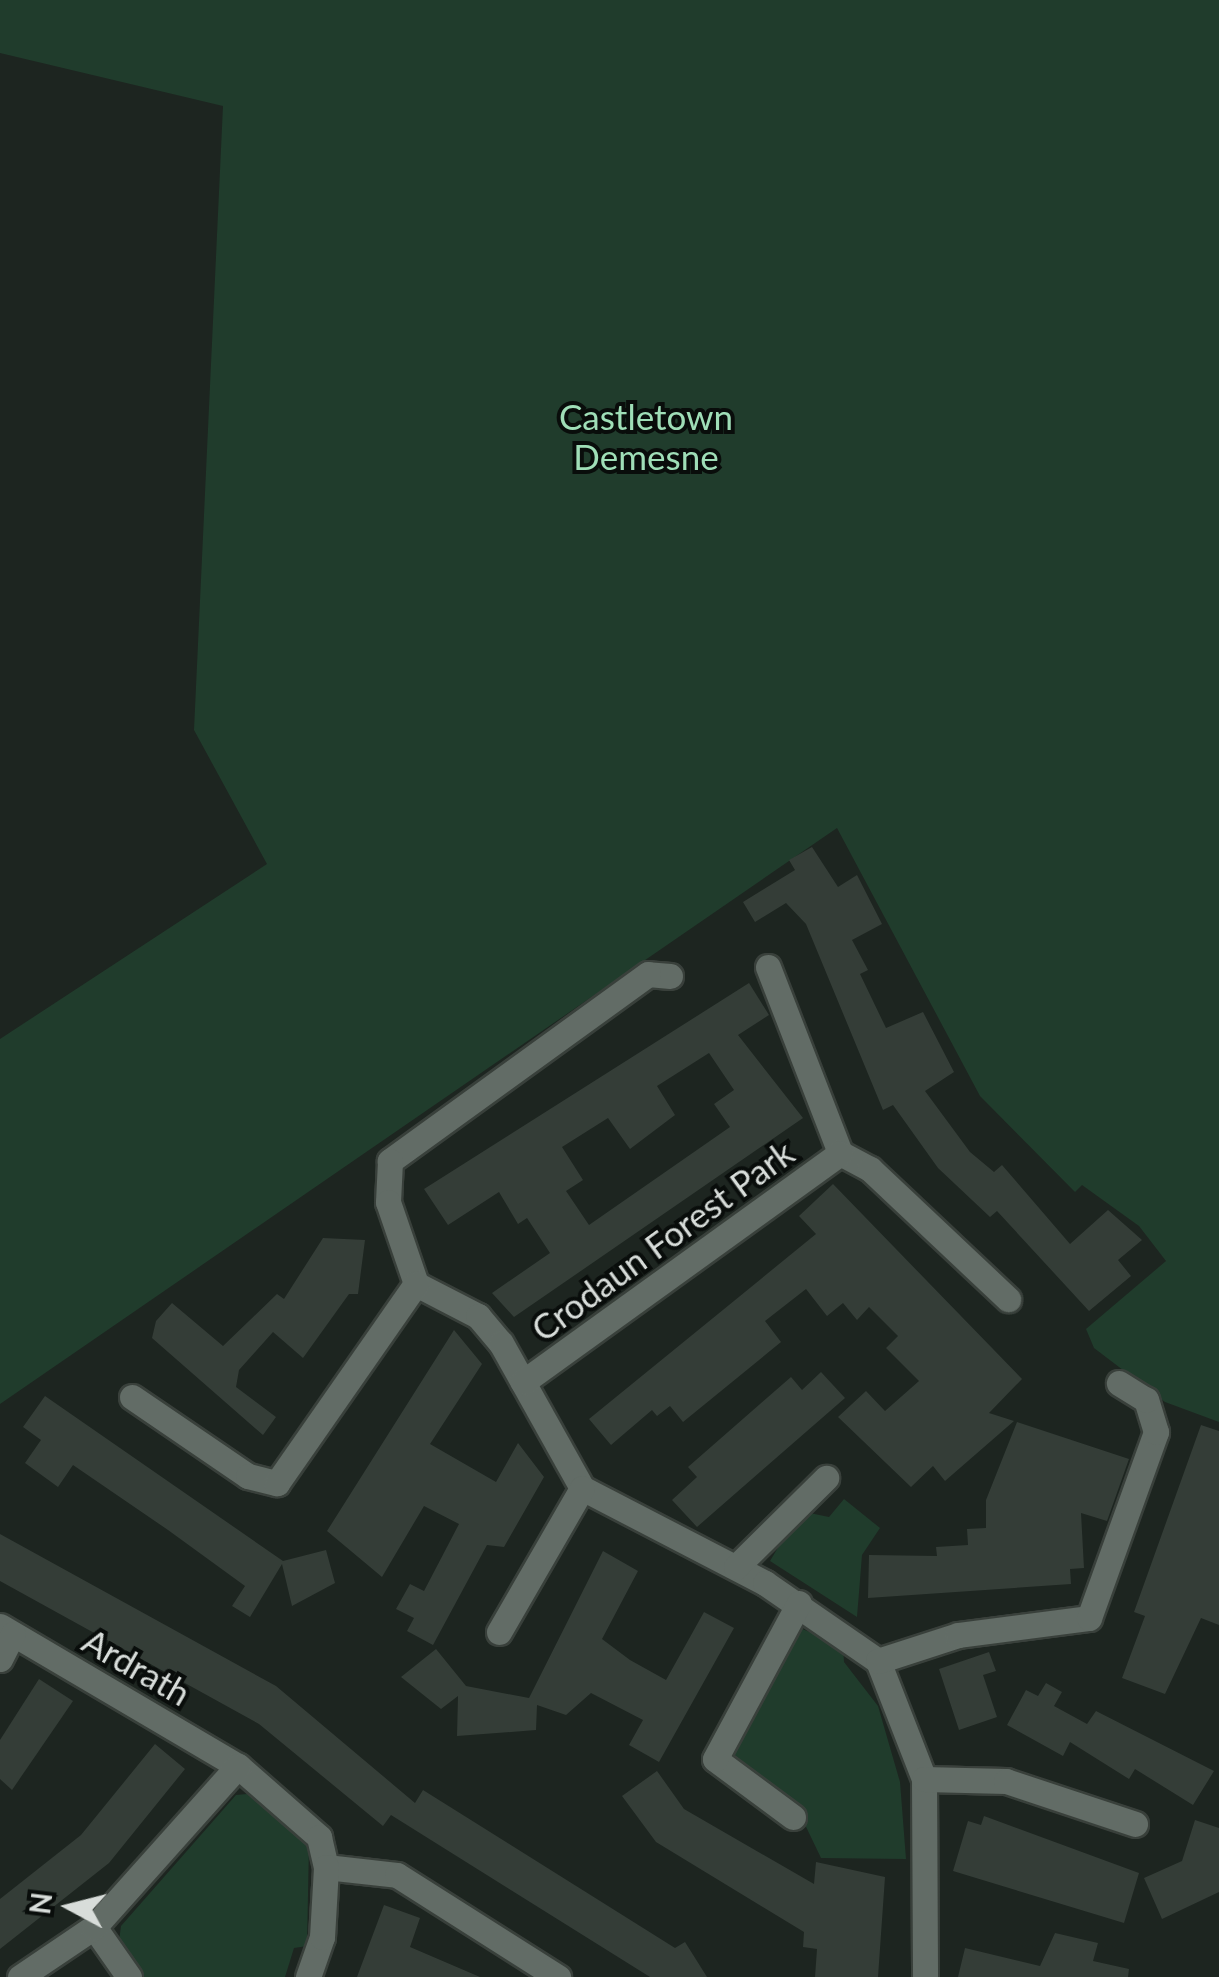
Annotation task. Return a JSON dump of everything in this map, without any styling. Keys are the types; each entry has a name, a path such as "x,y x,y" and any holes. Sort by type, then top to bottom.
{"street":[{"name":"Crodaun Forest Park","path":"768,967 840,1153 870,1169 1008,1299"},
{"path":"132,1397 248,1476 277,1483 416,1284 388,1202 390,1161 648,974 670,976"},
{"name":"Crodaun Forest Park","path":"524,1382 840,1153"},
{"name":"Crodaun Forest Park","path":"416,1284 478,1316 524,1382 582,1488"},
{"path":"878,1660 958,1635 1090,1618 1156,1432 1146,1400 1119,1383"},
{"path":"736,1567 826,1478"},
{"path":"499,1632 582,1488 736,1567 799,1604 878,1660 924,1779 925,1977"},
{"path":"794,1817 715,1760 799,1604"},
{"path":"0,1659 6,1630"},
{"name":"Ardrath","path":"6,1630 238,1766 319,1837 326,1867 322,1937 308,1977"},
{"path":"20,1977 94,1927 238,1766"},
{"path":"924,1779 1006,1780 1134,1824"},
{"path":"326,1867 397,1875 558,1977"},
{"path":"94,1927 128,1977"}],"green space":[{"name":"Castletown Demesne","path":"0,0 1219,0 1219,1422 1165,1402 1094,1348 1086,1329 1166,1261 1139,1226 1082,1185 1075,1192 980,1096 837,828 0,1404 0,1039 267,864 194,730 223,106 0,53"},
{"path":"844,1499 880,1528 862,1555 857,1617 770,1561 800,1511 829,1517"},
{"path":"800,1628 843,1646 844,1662 878,1706 900,1782 906,1859 821,1858 797,1808 729,1760"},
{"path":"247,1794 309,1844 307,1946 294,1948 285,1977 144,1977 119,1941 121,1926 236,1795"}],"building":[{"path":"812,847 838,887 857,875 882,924 852,940 868,970 860,974 886,1028 923,1012 954,1072 925,1091 970,1152 994,1172 1002,1165 1070,1244 1108,1210 1142,1240 1118,1260 1131,1276 1089,1311 997,1211 990,1217 938,1168 893,1105 883,1110 806,924 786,903 755,922 743,902 795,870 789,860"},
{"path":"749,983 769,1015 738,1035 803,1118 514,1317 492,1293 550,1253 527,1218 518,1224 499,1192 448,1225 424,1189","holes":["709,1053 734,1090 714,1104 730,1127 589,1225 566,1191 583,1180 562,1147 608,1118 630,1149 675,1115 657,1086"]},
{"path":"833,1184 1022,1379 989,1413 1014,1421 945,1481 933,1466 911,1487 838,1417 866,1391 885,1411 919,1381 886,1348 898,1336 869,1307 857,1320 843,1303 827,1316 806,1289 765,1321 781,1342 683,1422 670,1406 657,1416 652,1410 611,1445 589,1419 816,1234 799,1216"},
{"path":"323,1238 365,1240 358,1294 349,1294 303,1358 273,1332 239,1370 236,1387 276,1417 263,1435 152,1338 156,1321 172,1303 223,1346 277,1294 284,1299"},
{"path":"454,1330 482,1364 430,1444 496,1482 518,1443 544,1477 504,1547 487,1545 433,1645 407,1631 414,1618 396,1609 410,1584 424,1591 459,1524 424,1506 382,1577 327,1531"},
{"path":"821,1372 845,1398 697,1527 672,1500 697,1477 688,1467 791,1377 802,1390"},
{"path":"45,1396 283,1561 326,1550 335,1583 292,1606 282,1564 250,1617 232,1606 245,1586 168,1530 73,1465 58,1487 25,1463 41,1440 23,1427"},
{"path":"1017,1422 1129,1459 1107,1521 1081,1513 1084,1568 1070,1569 1071,1584 868,1598 869,1555 937,1556 936,1547 968,1545 967,1529 986,1528 986,1500"},
{"path":"1201,1425 1219,1431 1219,1625 1201,1618 1165,1694 1122,1678 1145,1616 1134,1612"},
{"path":"0,1534 276,1686 415,1803 423,1790 675,1948 685,1942 707,1977 650,1977 391,1815 383,1826 259,1724 0,1581"},
{"path":"603,1551 638,1571 602,1639 630,1660 666,1680 704,1612 734,1628 659,1762 629,1745 643,1720 591,1693 566,1715 537,1705 536,1730 457,1736 458,1696 441,1709 401,1677 436,1649 466,1686 529,1698"},
{"path":"989,1652 996,1671 983,1675 997,1717 959,1730 939,1669"},
{"path":"39,1679 73,1701 12,1790 0,1779 0,1740"},
{"path":"1046,1683 1062,1692 1054,1706 1087,1724 1096,1711 1214,1771 1193,1805 1135,1769 1129,1779 1070,1742 1063,1756 1007,1725 1026,1690 1038,1696"},
{"path":"155,1744 185,1769 109,1863 0,1949 0,1899 81,1835"},
{"path":"657,1771 684,1809 814,1884 816,1862 885,1877 878,1977 815,1977 817,1949 803,1947 804,1932 656,1842 622,1796"},
{"path":"984,1816 1139,1873 1124,1923 953,1871 968,1821 981,1825"},
{"path":"1195,1820 1219,1828 1219,1892 1162,1919 1144,1878 1182,1861"},
{"path":"384,1905 420,1918 410,1947 480,1977 357,1977"},
{"path":"1055,1933 1098,1943 1093,1961 1129,1969 1128,1977 958,1977 965,1948 1040,1966"}]}
